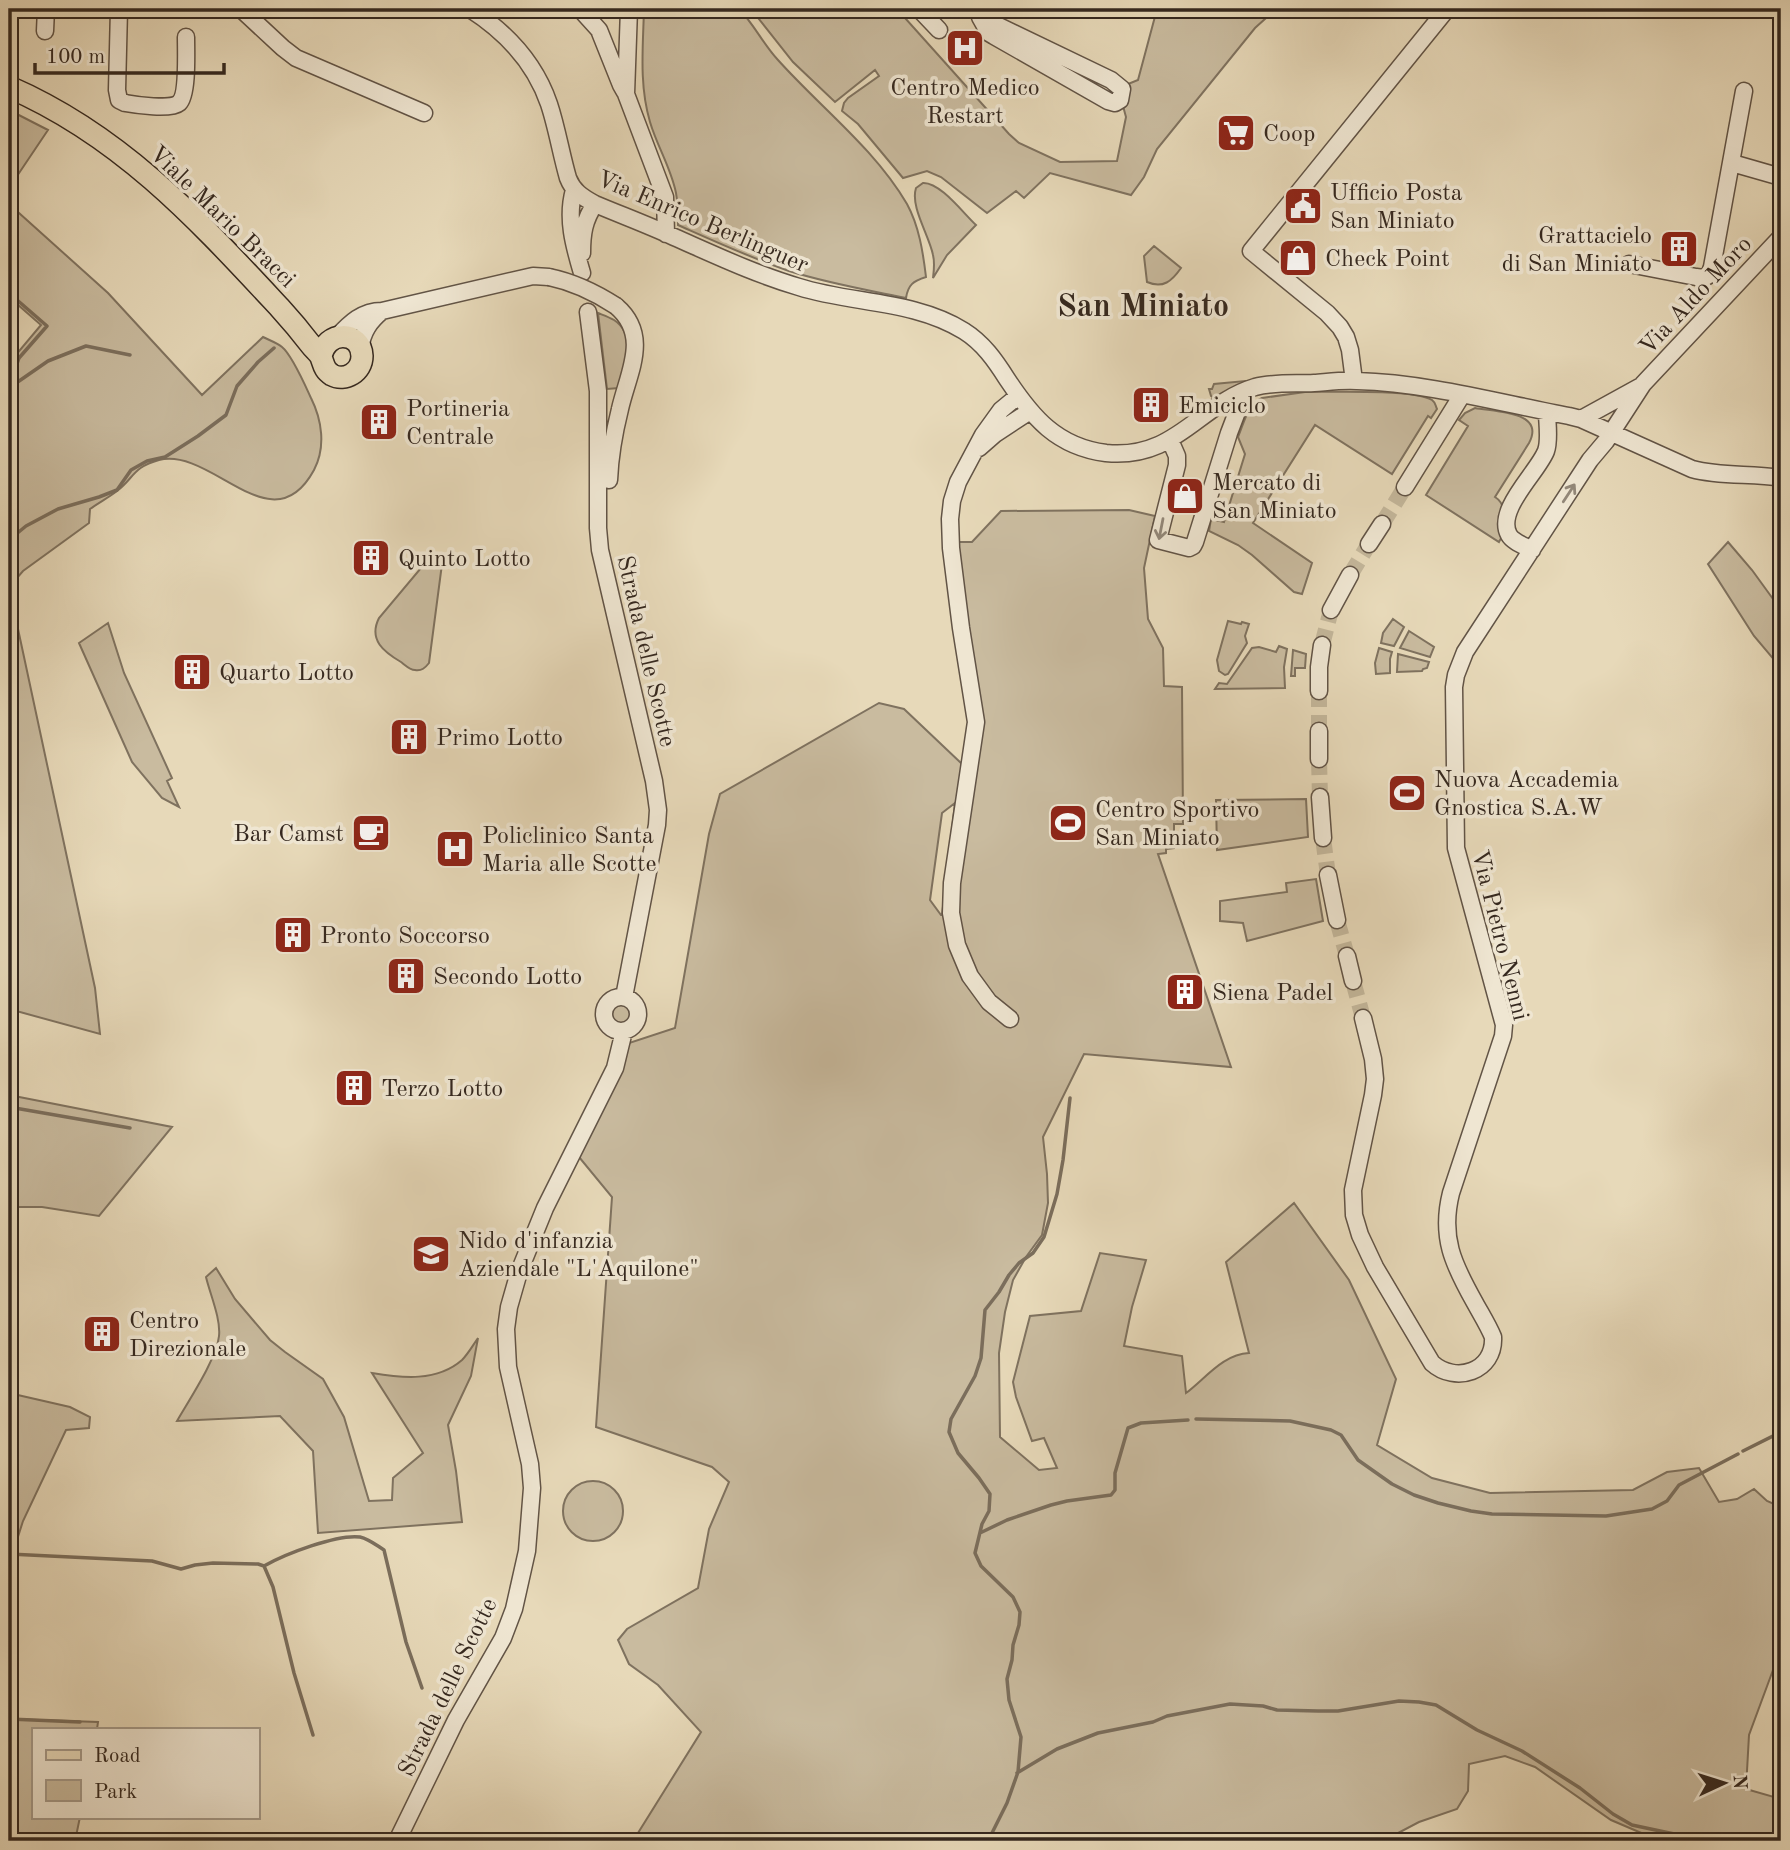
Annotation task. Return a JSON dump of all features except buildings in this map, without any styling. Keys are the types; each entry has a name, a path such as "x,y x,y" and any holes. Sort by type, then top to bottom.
{"main road":[{"name":"Viale Mario Bracci","path":"9,87 88,129 154,180 186,209 292,321 330,345"},
{"name":"Viale Mario Bracci","path":"350,338 360,348 361,363 355,372 340,377 328,373 324,368 330,345 350,338"}],"street":[{"path":"45,31 46,9"},
{"path":"119,9 117,90 120,100 125,103 164,106 177,105 180,102 185,87 186,37"},
{"path":"241,9 296,58 424,113"},
{"name":"Via Enrico Berlinguer","path":"470,9 507,37 536,75 551,110 568,178 575,190 595,204 752,271 802,289 899,306 942,320 962,330 991,355 1018,396 1044,426 1076,445 1114,453 1148,449 1170,440 1245,391 1266,385 1354,381 1396,384 1462,395 1581,419 1701,471 1781,478"},
{"path":"580,9 599,30 626,94 665,197 666,234"},
{"path":"626,94 629,9"},
{"path":"919,9 939,30"},
{"path":"1354,381 1350,349 1340,327 1251,251 1447,9"},
{"path":"978,13 1111,80 1122,89 1120,100 1115,103 1108,102 989,33 978,13"},
{"path":"1629,264 1696,277 1704,278 1709,275 1744,92"},
{"path":"1732,163 1781,177"},
{"path":"575,190 570,207 571,228 582,273 583,226 595,204"},
{"name":"Via Aldo Moro","path":"1611,433 1643,384 1781,237"},
{"path":"330,345 358,317 372,311 538,276 570,284 616,306 631,324 635,346 632,368 610,451 608,498 598,519"},
{"path":"360,348 366,326 382,311"},
{"name":"Strada delle Scotte","path":"588,312 598,410 599,541 654,781 658,810 624,997"},
{"name":"Via Aldo Moro","path":"1581,419 1643,384"},
{"path":"1170,440 1177,456 1177,465 1158,540 1189,548 1195,542 1245,391"},
{"path":"1405,487 1462,395"},
{"path":"1010,1019 983,995 965,966 954,932 950,906 976,715 961,628 950,519 958,482 991,421 1018,396"},
{"path":"598,410 603,414 607,413 622,398"},
{"path":"1215,410 1224,419 1229,433"},
{"path":"973,455 995,435 1030,411"},
{"path":"1532,550 1512,538 1507,530 1508,514 1547,449 1548,412"},
{"name":"Via Pietro Nenni","path":"1363,1018 1375,1079 1353,1189 1356,1227 1375,1266 1432,1363 1444,1371 1466,1372 1477,1369 1491,1354 1493,1337 1456,1270 1447,1237 1446,1217 1451,1193 1503,1036 1504,1025 1456,848 1454,681 1465,652 1590,460 1611,433"},
{"path":"1369,544 1382,524"},
{"path":"1331,610 1350,575"},
{"path":"1319,691 1322,645"},
{"path":"1319,731 1319,759"},
{"path":"1320,797 1323,838"},
{"path":"1328,875 1337,920"},
{"path":"1347,956 1353,981"},
{"name":"Strada delle Scotte","path":"619,997 629,999 637,1006 638,1017 633,1027 624,1031 610,1027 604,1014 610,1001 619,997"},
{"name":"Strada delle Scotte","path":"397,1841 456,1720 503,1638 514,1609 527,1551 532,1488 530,1464 508,1367 506,1329 509,1307 519,1272 545,1208 615,1068 624,1031"}],"green space":[{"path":"644,9 739,9 778,60 879,165 907,204 922,249 926,277 912,284 906,298 789,271 678,225 674,184 653,131 644,94"},
{"path":"751,9 897,9 1009,134 1019,143 1060,162 1117,161 1126,117 1123,106 1128,84 1138,80 1157,9 1276,9 1255,28 1157,149 1144,177 1131,195 1050,173 1024,198 1016,191 987,213 941,177 927,171 903,178 858,124 842,111 848,98 879,76 875,70 835,102 793,62"},
{"path":"9,110 48,130 9,188"},
{"path":"923,183 937,187 976,225 947,255 933,278 933,255 915,196 916,188"},
{"path":"9,204 108,293 202,395 263,337 282,347 294,363 311,398 318,415 321,434 318,461 297,491 280,499 261,497 200,467 179,460 150,463 139,469 117,491 90,509 89,523 23,571 9,587 9,363 41,325 9,297"},
{"path":"1154,246 1181,268 1171,280 1158,285 1147,282 1144,256"},
{"path":"598,313 614,320 625,334 627,352 619,388 607,389"},
{"path":"1245,381 1215,399 1211,396 1209,389 1212,389 1214,384"},
{"path":"1305,392 1408,394 1432,400 1437,409 1431,418 1428,416 1392,474 1315,425 1253,523 1312,563 1302,594 1294,592 1238,545 1209,531 1211,519 1224,522 1245,454 1238,437 1249,410 1262,398"},
{"path":"1475,408 1516,415 1531,425 1529,443 1495,497 1502,506 1505,518 1504,531 1499,542 1426,495 1468,426 1459,420"},
{"path":"1129,510 1155,516 1144,568 1148,619 1163,648 1164,686 1182,687 1183,824 1174,824 1174,848 1158,854 1231,1067 1084,1054 1043,1137 1048,1203 1042,1235 1013,1280 1005,1312 999,1353 1000,1437 1039,1470 1057,1468 1044,1438 1032,1441 1013,1382 1030,1316 1081,1311 1100,1253 1146,1260 1124,1346 1182,1356 1186,1393 1223,1362 1249,1353 1226,1262 1294,1203 1349,1280 1396,1379 1377,1445 1432,1478 1490,1493 1633,1490 1667,1472 1699,1468 1719,1502 1737,1499 1754,1489 1767,1501 1781,1507 1781,1625 1773,1670 1749,1735 1746,1789 1781,1799 1781,1841 1660,1841 1611,1820 1535,1767 1505,1756 1469,1764 1468,1791 1457,1809 1419,1822 1383,1841 633,1841 701,1732 658,1685 629,1664 618,1640 627,1629 698,1588 709,1529 729,1482 712,1467 596,1427 612,1197 579,1157 626,1044 675,1028 709,834 720,794 879,703 904,709 962,764 969,721 944,542 972,542 1001,511","holes":["955,803 942,915 930,900 942,813"]},
{"path":"1728,542 1781,610 1781,668 1754,636 1708,564"},
{"path":"431,556 436,556 442,564 429,663 421,670 413,670 384,649 377,639 376,626 379,618"},
{"path":"9,587 95,988 100,1034 9,1009"},
{"path":"1393,619 1404,627 1394,646 1381,643 1383,633"},
{"path":"1228,621 1249,624 1245,636 1247,643 1225,675 1219,671 1217,660"},
{"path":"108,623 124,673 172,778 167,781 179,807 162,798 132,762 79,643"},
{"path":"1409,631 1434,647 1430,657 1400,648"},
{"path":"1279,646 1287,649 1285,688 1215,689 1219,683 1227,684 1252,648 1259,647 1276,652"},
{"path":"1379,648 1392,652 1390,673 1376,674 1375,663"},
{"path":"1293,650 1306,654 1305,668 1295,668 1295,676 1291,676"},
{"path":"1398,654 1429,662 1427,668 1422,671 1397,672"},
{"path":"1306,799 1308,837 1217,850 1216,800"},
{"path":"1316,879 1323,921 1247,941 1243,923 1220,921 1220,901 1287,892 1286,883"},
{"path":"621,1005 627,1008 630,1014 627,1020 621,1023 615,1020 612,1014 615,1008"},
{"path":"9,1095 172,1127 99,1216 42,1207 10,1207 9,1230"},
{"path":"216,1268 235,1299 270,1340 323,1379 344,1417 369,1501 392,1500 393,1478 423,1453 372,1373 419,1377 442,1372 462,1360 478,1338 471,1376 448,1425 462,1522 318,1533 313,1451 280,1416 177,1421 202,1379 217,1345 218,1322 206,1277"},
{"path":"9,1393 70,1407 90,1417 89,1428 66,1430 23,1521 9,1565"},
{"path":"587,1481 599,1481 615,1489 621,1499 621,1523 615,1533 599,1541 587,1541 571,1533 563,1517 563,1505 571,1489"},
{"path":"9,1719 98,1722 97,1728 32,1728 32,1818 80,1818 75,1841 9,1841"}],"waterway":[{"path":"9,293 47,326 19,358 9,387"},
{"path":"9,388 48,361 86,346 130,355"},
{"path":"9,540 26,526 58,509 117,490 131,470 147,461 165,457 198,436 226,415 237,386 274,348"},
{"path":"988,1841 1007,1803 1018,1772 1021,1737 1009,1700 1007,1679 1020,1612 1013,1597 981,1566 975,1553 982,1524 989,1511 990,1494 958,1453 949,1432 951,1419 975,1376 981,1358 985,1310 1009,1275 1033,1253 1044,1237 1057,1194 1070,1098"},
{"path":"9,1107 130,1128"},
{"path":"1196,1419 1290,1421 1331,1430 1341,1435 1358,1460 1392,1484 1438,1503 1492,1514 1606,1516 1652,1509 1667,1501 1679,1485 1738,1454"},
{"path":"980,1533 1007,1520 1051,1505 1111,1495 1115,1490 1115,1473 1128,1428 1141,1423 1188,1420"},
{"path":"1743,1451 1781,1432"},
{"path":"9,1554 152,1561 181,1569 213,1563 264,1566 325,1542 360,1537 384,1550 406,1642 422,1688"},
{"path":"264,1566 273,1587 294,1673 313,1735"},
{"path":"1017,1773 1057,1749 1098,1733 1230,1704 1263,1706 1277,1710 1338,1711 1399,1701 1419,1702 1436,1705 1477,1730 1522,1751 1632,1825 1679,1835 1691,1841"},
{"path":"9,1719 80,1722"}],"tunnel":[{"path":"1382,524 1405,487"},
{"path":"1350,575 1369,544"},
{"path":"1322,645 1331,610"},
{"path":"1319,691 1319,731"},
{"path":"1319,759 1320,797"},
{"path":"1323,838 1328,875"},
{"path":"1337,920 1347,956"},
{"path":"1353,981 1363,1018"}],"place":[{"name":"Centro Medico Restart","path":"965,48"},
{"name":"Coop","path":"1236,133"},
{"name":"Ufficio Posta San Miniato","path":"1303,206"},
{"name":"Grattacielo di San Miniato","path":"1679,249"},
{"name":"Check Point","path":"1298,258"},
{"name":"Emiciclo","path":"1151,405"},
{"name":"Portineria Centrale","path":"379,422"},
{"name":"Mercato di San Miniato","path":"1185,496"},
{"name":"Quinto Lotto","path":"371,558"},
{"name":"Quarto Lotto","path":"192,672"},
{"name":"Primo Lotto","path":"409,737"},
{"name":"Nuova Accademia Gnostica S.A.W","path":"1407,793"},
{"name":"Centro Sportivo San Miniato","path":"1068,823"},
{"name":"Bar Camst","path":"371,833"},
{"name":"Policlinico Santa Maria alle Scotte","path":"455,849"},
{"name":"Pronto Soccorso","path":"293,935"},
{"name":"Secondo Lotto","path":"406,976"},
{"name":"Siena Padel","path":"1185,992"},
{"name":"Terzo Lotto","path":"354,1088"},
{"name":"Nido d'infanzia Aziendale \"L'Aquilone\"","path":"431,1254"},
{"name":"Centro Direzionale","path":"102,1334"}],"district":[{"name":"San Miniato","path":"1143,305"}]}
